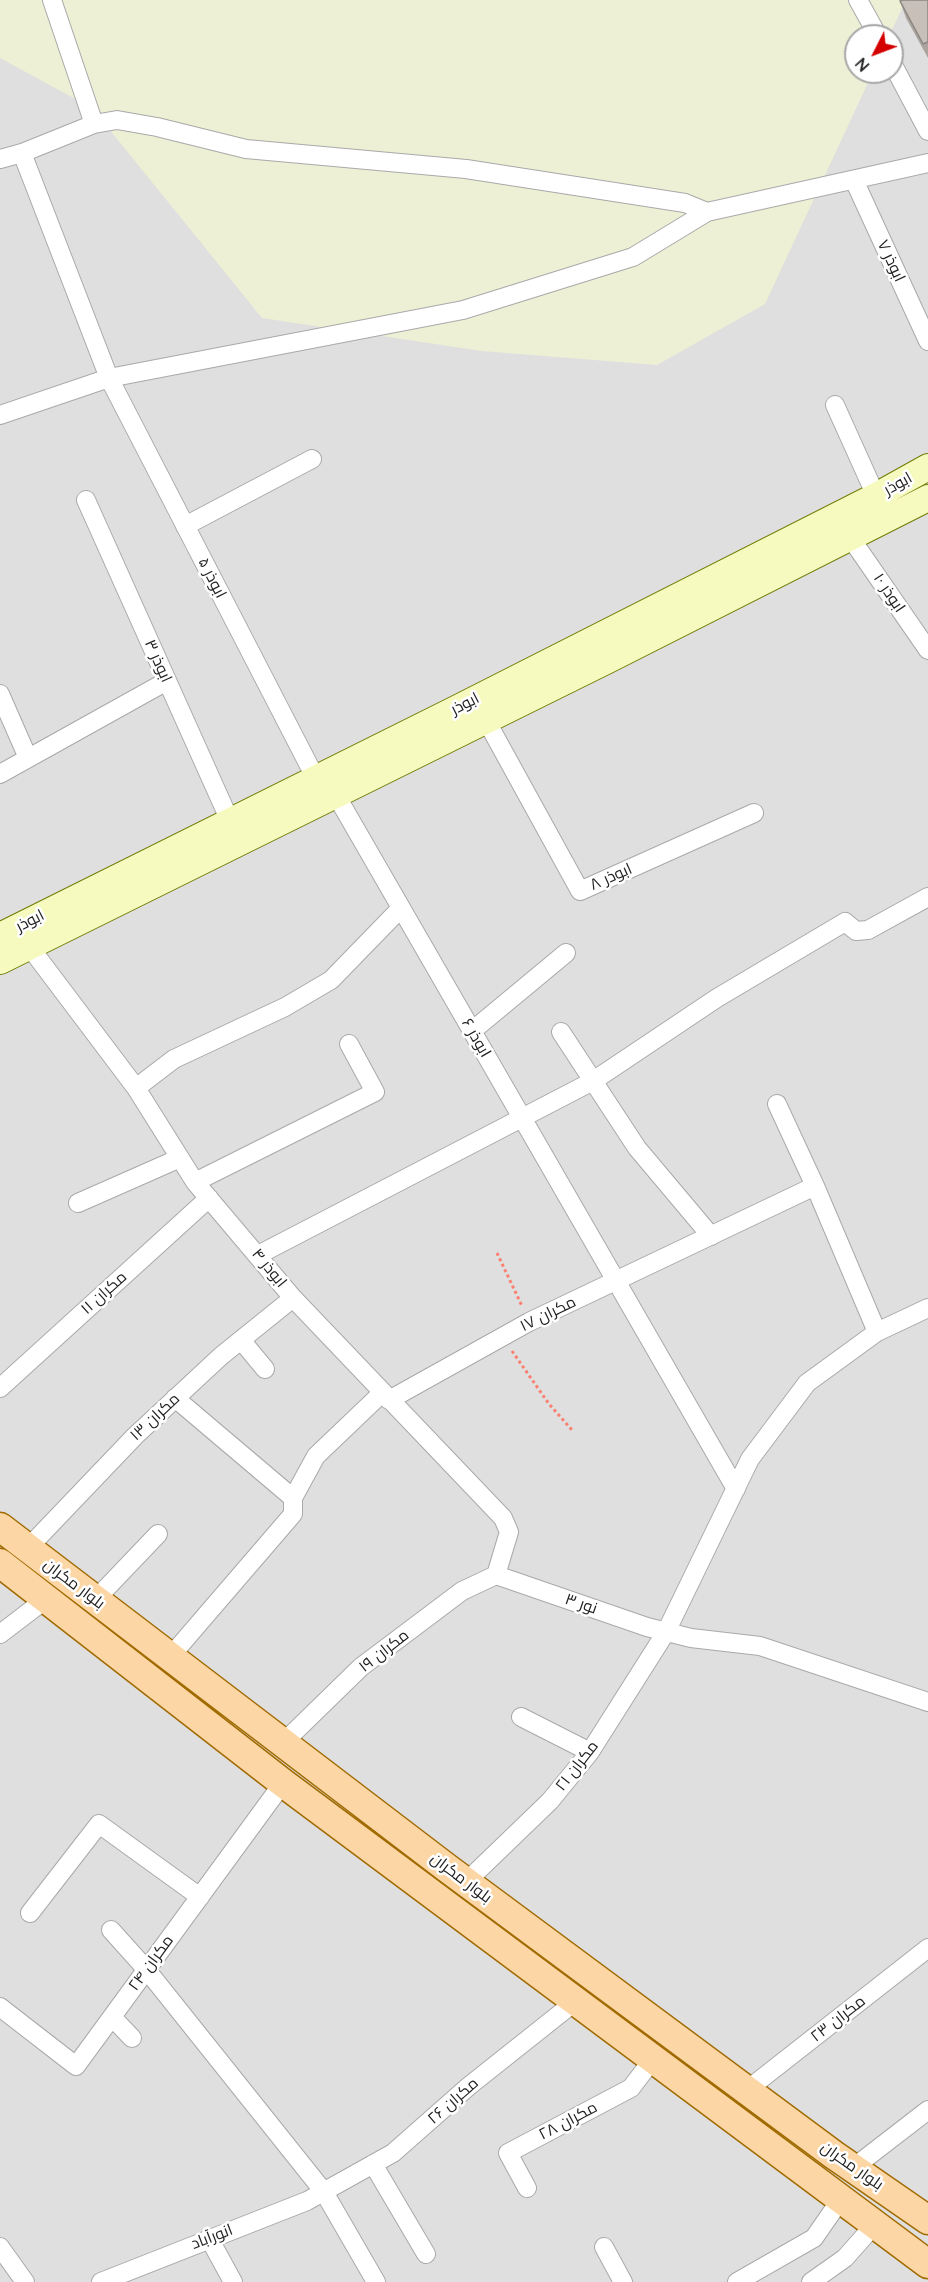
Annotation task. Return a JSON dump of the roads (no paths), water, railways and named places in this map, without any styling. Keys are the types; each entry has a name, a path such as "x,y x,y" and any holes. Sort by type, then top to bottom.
{"main road":[{"name":"ابوذر","path":"0,936 928,468"},
{"name":"ابوذر","path":"0,961 928,498"},
{"name":"بلوار مکران","path":"0,1527 466,1882 853,2168 928,2220"},
{"path":"0,1563 283,1783 928,2264"}],"street":[{"path":"52,0 94,124"},
{"path":"858,0 871,24"},
{"path":"903,84 928,130"},
{"path":"0,159 22,153 94,124 117,120 157,127 246,149 466,169 685,203 707,212"},
{"name":"ابوذر ۵","path":"22,153 109,378 316,778"},
{"path":"0,415 109,378 463,310 633,257 707,212 928,163"},
{"name":"ابوذر ۷","path":"854,180 928,341"},
{"path":"835,405 876,496"},
{"path":"185,526 312,459"},
{"name":"ابوذر ۳","path":"86,500 230,821"},
{"name":"ابوذر ۱۰","path":"850,537 928,650"},
{"path":"0,774 167,681"},
{"path":"0,694 28,758"},
{"name":"ابوذر ۸","path":"486,720 579,891 754,813"},
{"name":"ابوذر ۶","path":"336,795 735,1489"},
{"path":"258,1255 593,1082 717,998 845,922 856,931 868,930 928,897"},
{"path":"136,1088 174,1059 285,1006 331,980 401,908"},
{"name":"ابوذر ۴","path":"29,946 136,1088 195,1182 293,1298 503,1518 509,1532 496,1575"},
{"path":"472,1031 566,953"},
{"path":"561,1032 637,1148 711,1236"},
{"path":"195,1182 375,1092 349,1044"},
{"path":"777,1104 815,1186 877,1332"},
{"path":"78,1203 180,1158"},
{"name":"مکران ۱۷","path":"170,1657 293,1514 293,1498 316,1456 385,1396 529,1322 815,1186"},
{"name":"مکران ۱۱","path":"2,1381 209,1198"},
{"name":"مکران ۱۳","path":"28,1548 135,1436 175,1398 293,1298"},
{"name":"مکران ۲۱","path":"466,1882 550,1801 590,1752 666,1632 750,1459 807,1383 877,1332 928,1308"},
{"path":"241,1340 265,1369"},
{"path":"175,1398 293,1498"},
{"path":"95,1600 158,1534"},
{"name":"نور ۳","path":"496,1575 647,1627 691,1638 760,1646 928,1702"},
{"name":"مکران ۱۹","path":"283,1743 361,1667 462,1591 496,1575"},
{"path":"0,1634 46,1599"},
{"path":"521,1717 590,1752"},
{"name":"مکران ۲۴","path":"0,2006 76,2066 283,1783"},
{"path":"30,1913 99,1824 200,1897"},
{"path":"111,1930 146,1969 324,2192 376,2282"},
{"name":"مکران ۲۳","path":"747,2090 928,1948"},
{"name":"مکران ۲۶","path":"324,2192 393,2153 469,2086 576,2001"},
{"path":"112,2017 132,2038"},
{"name":"مکران ۲۸","path":"527,2188 508,2153 631,2088 653,2059"},
{"path":"853,2168 928,2110"},
{"path":"373,2164 426,2254"},
{"name":"انورآباد","path":"101,2282 307,2201 324,2192"},
{"path":"737,2282 814,2238 841,2199"},
{"path":"811,2282 845,2259 875,2224"},
{"path":"208,2238 233,2282"},
{"path":"0,2247 25,2282"},
{"path":"604,2247 623,2282"}]}
